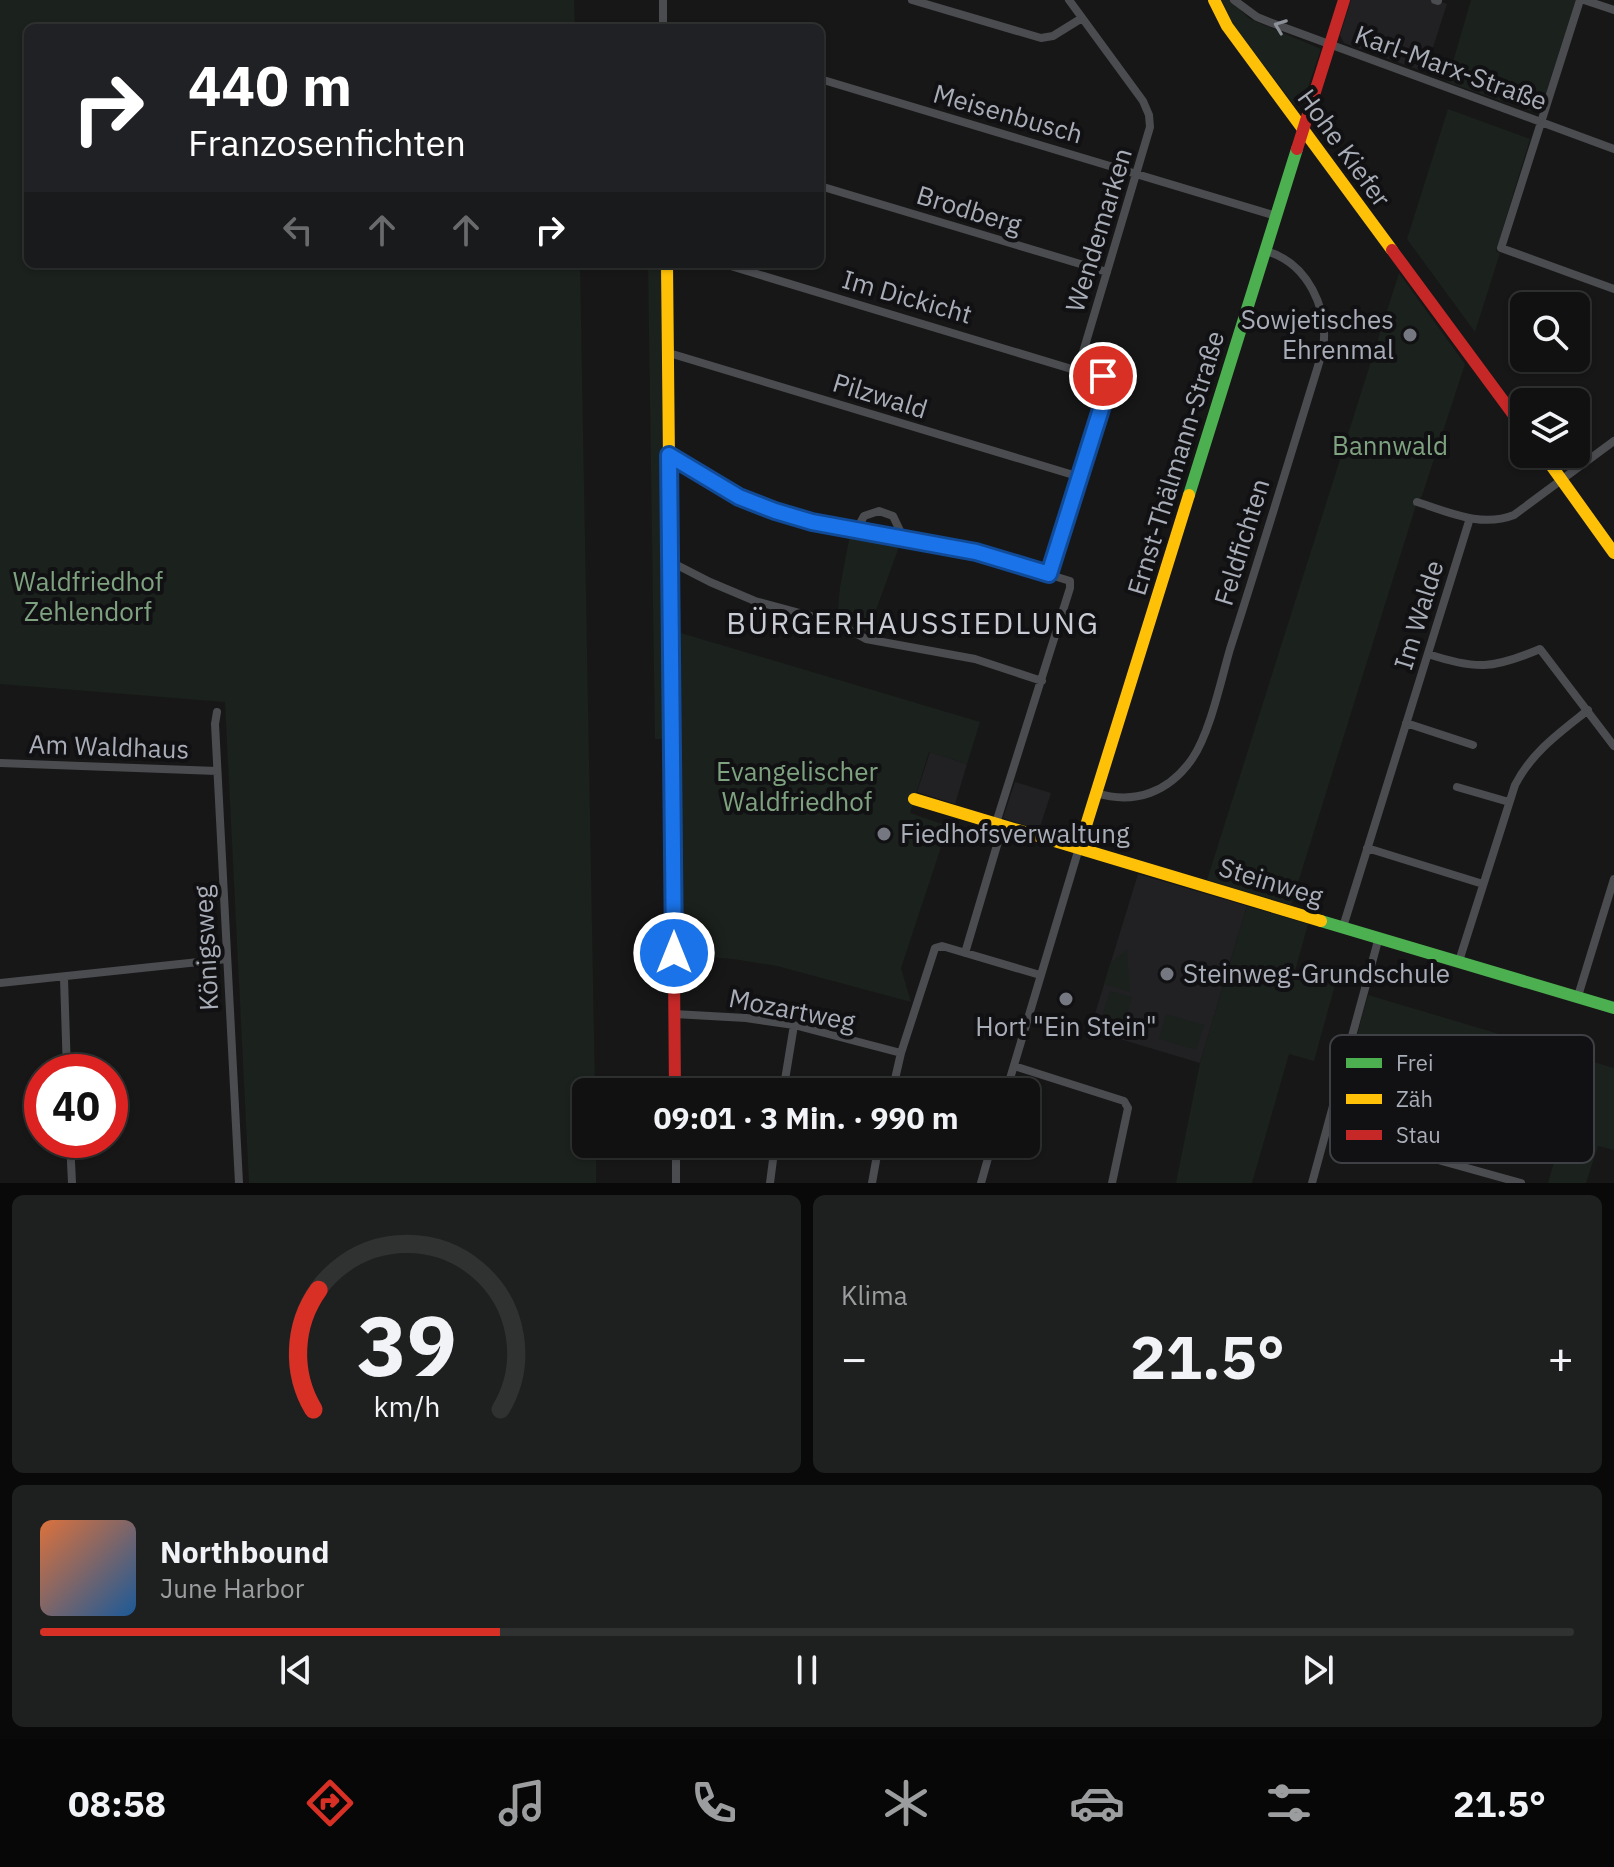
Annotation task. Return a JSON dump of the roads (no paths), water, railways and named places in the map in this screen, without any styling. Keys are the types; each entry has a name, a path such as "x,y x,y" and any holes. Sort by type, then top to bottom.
{"street":[{"path":"663,0 663,24"},
{"path":"912,0 1041,38 1053,36 1082,18"},
{"name":"Wendemarken","path":"1069,0 1149,115 1149,135 1078,369"},
{"name":"Hohe Kiefer","path":"1214,0 1227,26 1466,346 1510,410"},
{"name":"Karl-Marx-Straße","path":"1234,0 1257,17 1614,149"},
{"name":"Ernst-Thälmann-Straße","path":"1079,848 1344,0"},
{"path":"1614,10 1582,0 1501,248 1614,289"},
{"name":"Meisenbusch","path":"824,80 1276,216"},
{"name":"Brodberg","path":"824,187 1107,272"},
{"name":"Feldfichten","path":"1096,793 1123,799 1141,797 1161,789 1185,767 1200,745 1238,625 1323,350 1325,334 1320,306 1308,281 1283,258 1266,251"},
{"path":"667,268 675,1078"},
{"name":"Im Dickicht","path":"737,268 1078,369"},
{"name":"Pilzwald","path":"669,353 1080,477"},
{"path":"1049,574 1108,380 1078,369"},
{"path":"1417,502 1488,522 1504,519 1562,481 1614,441"},
{"path":"669,455 694,472 763,507 812,522 976,552 1065,578 1071,584 965,953"},
{"path":"1553,468 1614,553"},
{"path":"856,531 864,516 879,511 893,516 903,537"},
{"name":"Im Walde","path":"1343,927 1470,518"},
{"path":"671,562 755,601 837,623 866,639 975,659 1042,681"},
{"path":"1428,654 1455,663 1487,666 1516,660 1540,649 1614,746"},
{"path":"1459,961 1515,785 1531,758 1588,710"},
{"name":"Königsweg","path":"217,712 217,771 239,1183"},
{"path":"1406,723 1473,745"},
{"name":"Am Waldhaus","path":"0,763 217,771"},
{"path":"1457,787 1509,802"},
{"name":"Steinweg","path":"914,799 1614,1008"},
{"path":"1010,1078 1079,848"},
{"path":"1367,848 1483,884"},
{"path":"1578,996 1614,879"},
{"path":"1352,1035 1379,937"},
{"path":"895,1078 932,950 942,946 1040,975"},
{"path":"0,983 227,959"},
{"path":"64,978 66,1054"},
{"name":"Mozartweg","path":"674,1014 746,1018 794,1025 901,1053"},
{"path":"785,1078 794,1025"},
{"path":"1014,1066 1124,1101 1128,1108 1112,1183"},
{"path":"1312,1183 1330,1118"},
{"path":"71,1158 72,1183"},
{"path":"676,1158 676,1183"},
{"path":"770,1183 773,1158"},
{"path":"872,1183 876,1158"},
{"path":"981,1183 988,1158"},
{"path":"1449,1163 1521,1183"}],"place":[{"name":"Sowjetisches Ehrenmal","path":"1410,335"},
{"name":"Fiedhofsverwaltung","path":"884,834"},
{"name":"Steinweg-Grundschule","path":"1167,974"},
{"name":"Hort \"Ein Stein\"","path":"1066,999"}],"district":[{"name":"BÜRGERHAUSSIEDLUNG","path":"913,624"}],"park label":[{"name":"Bannwald","path":"1390,446"},
{"name":"Waldfriedhof Zehlendorf","path":"88,597"},
{"name":"Evangelischer Waldfriedhof","path":"797,787"}]}
